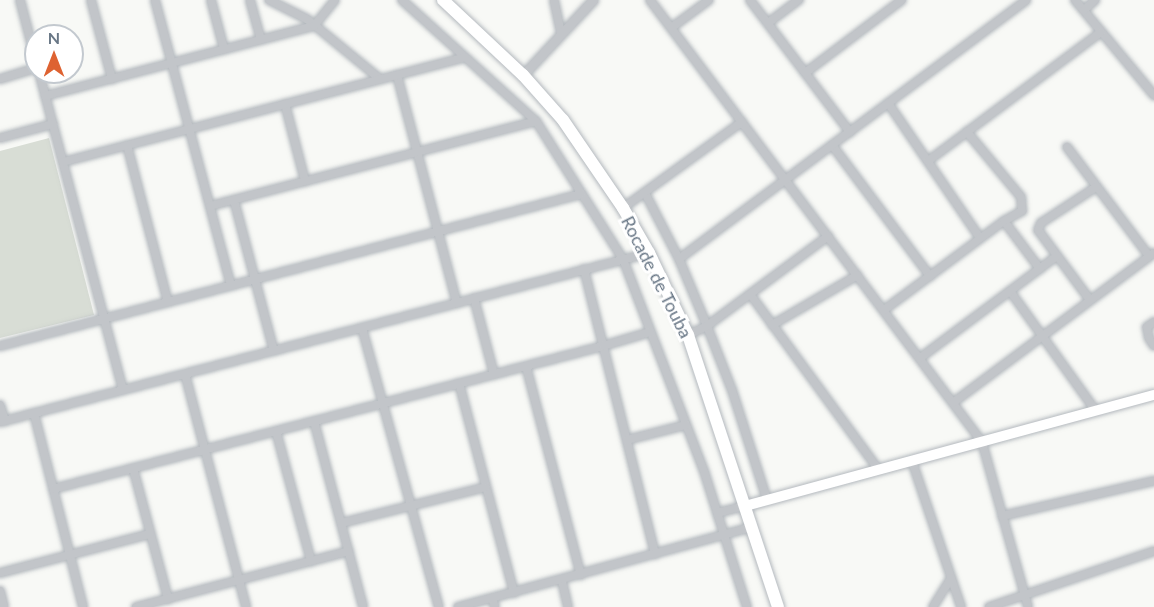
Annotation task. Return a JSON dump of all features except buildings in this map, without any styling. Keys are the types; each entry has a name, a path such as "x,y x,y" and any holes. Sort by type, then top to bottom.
{"main road":[{"name":"Rocade de Touba","path":"444,0 523,75 563,120 623,208 649,252 688,335 778,607"},
{"path":"745,506 1154,395"}],"street":[{"path":"20,0 26,24"},
{"path":"91,0 112,79"},
{"path":"155,0 231,285"},
{"path":"211,0 224,50"},
{"path":"250,0 261,40"},
{"path":"269,0 307,19 380,79"},
{"path":"45,96 314,26 335,0"},
{"path":"402,0 536,121 623,259 686,425 747,607"},
{"path":"554,0 561,34"},
{"path":"523,75 593,0"},
{"path":"650,0 982,442 1028,607"},
{"path":"671,28 709,0"},
{"path":"750,0 850,132"},
{"path":"768,23 799,0"},
{"path":"805,73 902,0"},
{"path":"679,259 1026,0"},
{"path":"1075,0 1154,95"},
{"path":"1084,10 1095,0"},
{"path":"928,161 1101,32"},
{"path":"63,162 465,57"},
{"path":"0,79 24,72"},
{"path":"397,75 457,303"},
{"path":"42,84 123,390"},
{"path":"888,103 980,238"},
{"path":"285,104 305,181"},
{"path":"210,206 536,121"},
{"path":"623,208 742,122"},
{"path":"0,138 53,124"},
{"path":"884,310 980,238 1022,211 1021,197 967,132"},
{"path":"127,145 168,302"},
{"path":"832,145 930,276"},
{"path":"954,402 1151,254 1096,187 1067,147"},
{"path":"1090,300 1040,237 1038,230 1041,223 1096,187"},
{"path":"645,193 679,259 707,326 732,390 767,500"},
{"path":"0,346 581,194"},
{"path":"234,200 274,351"},
{"path":"1004,221 1040,269"},
{"path":"688,335 707,326 828,236"},
{"path":"0,405 3,422 649,252"},
{"path":"920,358 1057,256"},
{"path":"584,270 655,554"},
{"path":"772,325 858,275"},
{"path":"1010,291 1096,411"},
{"path":"750,294 879,470"},
{"path":"474,298 494,374"},
{"path":"1154,322 1147,327 1154,346"},
{"path":"362,328 409,506 439,607"},
{"path":"53,489 650,332"},
{"path":"526,366 581,575"},
{"path":"185,374 246,607"},
{"path":"459,383 514,593"},
{"path":"34,413 83,607"},
{"path":"315,421 363,607"},
{"path":"627,440 686,425"},
{"path":"276,430 311,561"},
{"path":"912,461 961,607"},
{"path":"133,468 168,599"},
{"path":"1002,516 1154,481"},
{"path":"342,523 486,487"},
{"path":"717,513 745,506"},
{"path":"458,607 752,527"},
{"path":"0,573 150,534"},
{"path":"136,607 349,551"},
{"path":"989,607 1154,551"},
{"path":"933,607 951,578"},
{"path":"562,580 568,607"},
{"path":"0,591 4,607"},
{"path":"492,598 495,607"}],"shaded area":[{"path":"49,138 94,315 0,338 0,151"}]}
